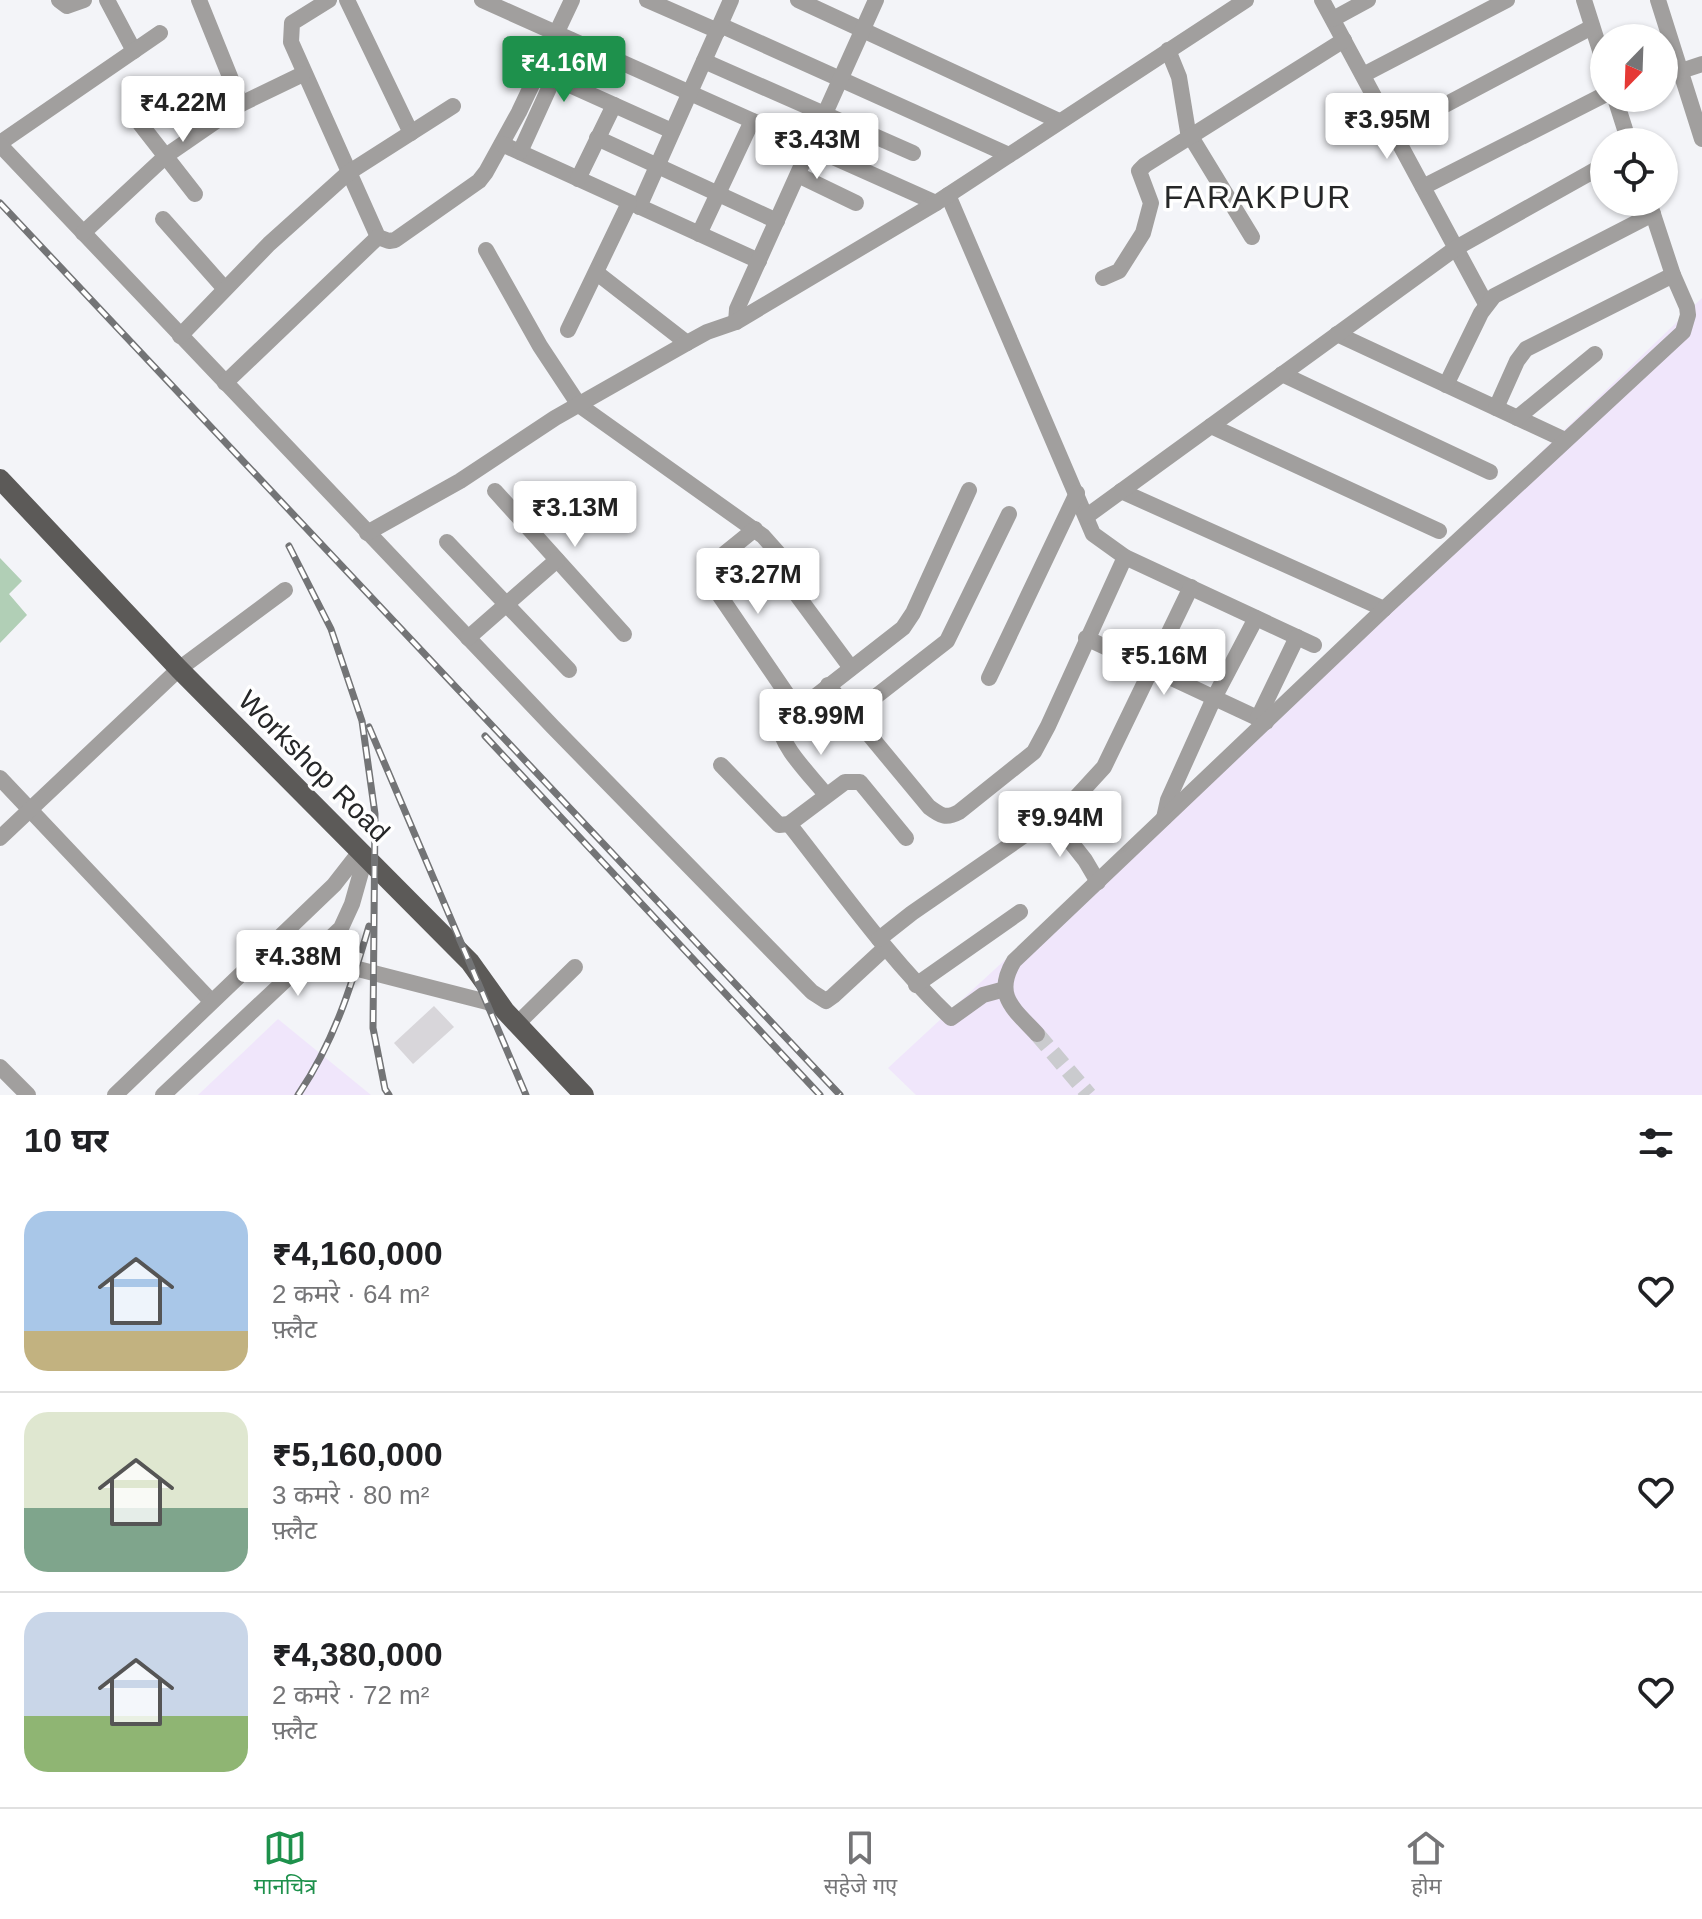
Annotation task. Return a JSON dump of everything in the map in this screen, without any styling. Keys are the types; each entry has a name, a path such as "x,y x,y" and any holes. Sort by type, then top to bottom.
{"main road":[{"name":"Workshop Road","path":"0,479 179,669 470,962 511,1018 584,1095"}],"street":[{"path":"59,0 67,6 84,0"},
{"path":"107,0 134,51"},
{"path":"199,0 241,104"},
{"path":"329,0 292,23 291,42 378,237"},
{"path":"347,0 411,133"},
{"path":"482,0 810,147 942,199 1093,534 1125,557 1314,645"},
{"path":"520,152 554,78 572,0"},
{"path":"647,0 841,79 1009,155"},
{"path":"568,330 657,166 731,0"},
{"path":"736,322 737,309 876,0"},
{"path":"367,533 460,481 579,405 707,332 736,322 942,199 1246,0"},
{"path":"1322,0 1486,304"},
{"path":"1333,19 1368,0"},
{"path":"1363,75 1507,0"},
{"path":"1584,0 1591,24"},
{"path":"1658,0 1702,139"},
{"path":"800,1 1059,121"},
{"path":"1394,132 1590,28"},
{"path":"160,33 0,144 367,533 820,999 826,1001 833,996 882,943 1071,803 1104,767 1191,587"},
{"path":"378,237 395,240 479,181 564,37"},
{"path":"1103,278 1119,271 1143,233 1151,203 1139,171 1344,40"},
{"path":"1168,50 1179,77 1188,132 1252,237"},
{"path":"704,61 913,153"},
{"path":"1681,71 1702,64"},
{"path":"83,233 167,155 241,104 303,74"},
{"path":"554,78 672,131"},
{"path":"1423,187 1590,102"},
{"path":"578,179 614,105"},
{"path":"180,336 269,244 348,173 453,106"},
{"path":"138,121 195,194"},
{"path":"699,234 752,121"},
{"path":"597,138 777,221"},
{"path":"502,144 759,261"},
{"path":"1087,516 1456,248 1590,173"},
{"path":"798,175 856,203"},
{"path":"1446,385 1486,304 1494,296 1637,216"},
{"path":"1037,1034 1010,1004 1005,989 1008,971 1014,961 1262,720 1683,332 1687,307 1654,216"},
{"path":"163,219 225,289"},
{"path":"225,383 378,237"},
{"path":"486,250 540,346 579,405 755,529 774,547 779,554 779,569 785,579 851,668"},
{"path":"597,273 687,343"},
{"path":"1496,408 1517,361 1526,349 1673,275"},
{"path":"1337,334 1565,440"},
{"path":"1517,418 1595,354"},
{"path":"1282,374 1490,472"},
{"path":"1211,426 1439,531"},
{"path":"826,795 779,732 780,724 891,639 913,613 969,490"},
{"path":"495,491 624,634"},
{"path":"1121,491 1384,609"},
{"path":"989,678 1077,493"},
{"path":"852,715 947,641 1009,514"},
{"path":"755,529 713,563 707,577 797,709"},
{"path":"447,542 569,670"},
{"path":"828,685 929,807 942,817 950,817 1034,752 1125,557"},
{"path":"468,638 557,560"},
{"path":"0,838 179,669 285,590"},
{"path":"1164,818 1168,800 1214,698 1256,618"},
{"path":"1262,720 1297,637"},
{"path":"1086,638 1262,720"},
{"path":"721,765 779,825 789,824 845,782 860,782 906,838"},
{"path":"0,778 211,1001"},
{"path":"1051,817 1098,882"},
{"path":"789,824 916,985 951,1018 983,995 1005,989"},
{"path":"163,1095 341,928 352,904 362,856"},
{"path":"115,1095 362,856"},
{"path":"916,985 1020,912"},
{"path":"307,962 358,969 487,1002 511,1018 575,967"},
{"path":"0,1067 28,1095"}],"shaded area":[{"path":"1702,298 1702,1095 916,1095 888,1068 1180,798"},
{"path":"278,1019 371,1095 198,1095"}],"green space":[{"path":"0,558 22,581 9,594 27,615 0,643"}],"building":[{"path":"434,1006 454,1027 413,1064 394,1043"}],"tunnel":[{"path":"1037,1034 1089,1095"}],"railway":[{"path":"0,203 840,1095"},
{"path":"289,546 331,629 362,721 375,814 373,1028 385,1089 389,1095"},
{"path":"369,727 526,1095"},
{"path":"485,736 820,1095"},
{"path":"298,1095 332,1034 369,926"}],"district":[{"name":"FARAKPUR","path":"1258,197"}]}
